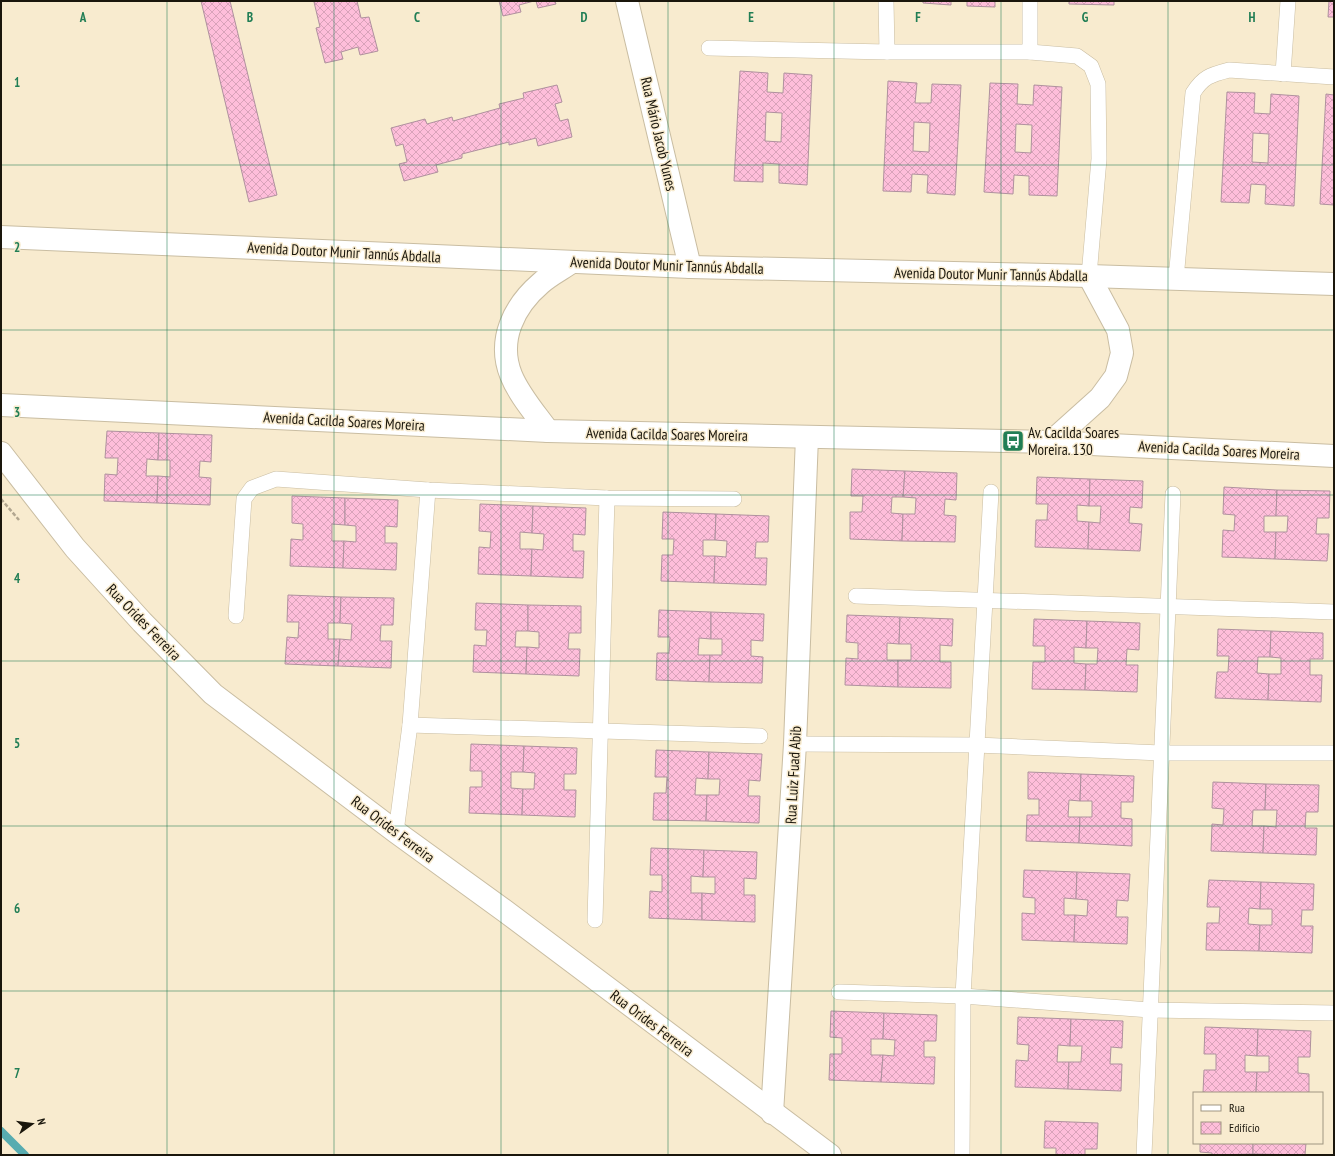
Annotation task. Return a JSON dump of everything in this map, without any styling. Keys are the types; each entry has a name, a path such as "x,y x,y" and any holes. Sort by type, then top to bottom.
{"street":[{"name":"Rua Mário Jacob Yunes","path":"627,1 690,267"},
{"name":"Avenida Doutor Munir Tannús Abdalla","path":"1,237 690,267 1089,276 1334,284"},
{"path":"548,431 525,400 510,374 505,348 510,324 522,303 541,282 572,262"},
{"path":"1051,442 1100,398 1116,376 1122,353 1118,330 1089,276"},
{"name":"Avenida Cacilda Soares Moreira","path":"1,405 548,431 1051,442 1334,456"},
{"name":"Rua Luiz Fuad Abib","path":"772,1113 795,744 807,437"},
{"name":"Rua Orides Ferreira","path":"1,453 75,548 142,622 213,694 830,1155"}],"lane":[{"path":"886,1 887,52"},
{"path":"1030,1 1030,52"},
{"path":"1283,74 1288,1"},
{"path":"709,48 887,52 1030,52 1077,56 1091,66 1098,84 1099,159 1089,276"},
{"path":"1176,279 1193,93 1201,81 1214,74 1229,70 1334,77"},
{"path":"236,616 244,499 252,488 276,479 428,490 607,498 734,499"},
{"path":"396,832 410,725 428,490"},
{"path":"962,1155 963,996 991,492"},
{"path":"1144,1155 1173,494"},
{"path":"595,920 599,731 607,498"},
{"path":"856,596 1168,608 1334,612"},
{"path":"410,725 760,736"},
{"path":"795,744 976,745 1161,753 1334,752"},
{"path":"839,992 963,996 1150,1010 1334,1013"}],"building":[{"path":"201,1 230,1 277,195 249,202"},
{"path":"357,1 361,18 369,17 378,51 360,55 358,47 341,52 343,59 325,63 316,28 320,27 314,2"},
{"path":"499,1 534,1 519,5 521,12 503,16"},
{"path":"536,1 555,1 556,4 538,8"},
{"path":"923,1 951,1 951,5 923,3"},
{"path":"967,1 995,1 995,7 967,6"},
{"path":"1069,1 1114,1 1114,5 1069,4"},
{"path":"1329,1 1334,1 1334,17 1328,17"},
{"path":"740,71 768,73 767,92 783,93 784,73 812,75 807,185 779,183 779,164 763,163 763,182 734,181","holes":["766,112 782,113 781,142 765,141"]},
{"path":"888,81 917,83 915,103 931,103 932,84 961,85 955,195 927,193 928,175 912,174 911,192 883,191","holes":["914,122 930,123 929,152 913,151"]},
{"path":"990,83 1018,84 1017,104 1033,105 1034,85 1062,87 1057,196 1029,195 1029,176 1014,175 1013,194 984,192","holes":["1016,124 1032,125 1031,153 1015,152"]},
{"path":"557,85 562,102 555,104 560,121 568,119 572,137 538,146 536,138 509,145 509,142 462,154 462,158 436,165 438,172 404,181 399,164 407,162 403,144 396,146 391,128 425,119 427,124 452,117 453,121 500,108 499,104 524,98 523,93"},
{"path":"1227,92 1255,93 1254,113 1270,114 1271,94 1299,96 1294,206 1265,204 1266,185 1251,184 1249,203 1221,202","holes":["1253,133 1269,134 1268,163 1252,162"]},
{"path":"1326,94 1334,95 1334,205 1320,204"},
{"path":"107,431 159,433 158,460 147,459 146,476 158,476 157,503 104,501 105,474 117,475 118,458 105,458"},
{"path":"159,433 212,435 211,462 200,461 199,477 211,478 210,505 157,503 158,476 170,477 170,460 158,460"},
{"path":"852,469 905,471 903,497 892,497 891,513 903,514 902,541 850,539 850,512 862,512 863,496 851,496"},
{"path":"905,471 957,473 956,500 945,499 944,515 956,516 955,542 902,541 903,514 915,514 916,498 903,497"},
{"path":"1037,477 1090,479 1089,506 1077,505 1077,521 1089,522 1088,549 1035,547 1036,520 1047,520 1048,504 1036,504"},
{"path":"1090,479 1143,481 1142,508 1130,507 1129,523 1142,524 1140,551 1088,549 1089,522 1100,523 1101,506 1089,506"},
{"path":"1224,487 1277,490 1276,516 1264,516 1264,532 1276,532 1275,559 1222,557 1223,530 1234,531 1235,515 1223,514"},
{"path":"1277,490 1330,491 1329,518 1317,518 1316,534 1329,534 1327,561 1275,559 1276,532 1287,532 1288,516 1276,516"},
{"path":"292,496 345,498 345,525 332,524 332,541 344,541 343,568 290,566 291,539 303,540 303,524 292,523"},
{"path":"345,498 398,500 397,527 385,526 385,543 397,543 396,570 343,568 344,541 356,542 356,526 345,525"},
{"path":"480,504 533,506 532,533 520,532 520,549 532,549 531,576 478,574 479,547 490,548 491,532 479,531"},
{"path":"533,506 586,508 585,535 573,534 573,551 584,551 583,578 531,576 532,549 543,550 544,534 532,533"},
{"path":"663,512 716,514 715,540 703,540 703,556 715,556 714,583 661,581 662,555 673,555 674,539 662,539"},
{"path":"716,514 769,516 768,542 756,542 755,558 767,558 766,585 714,583 715,556 726,557 727,541 715,540"},
{"path":"288,595 341,597 340,623 328,623 328,639 340,639 338,666 285,664 287,637 298,638 299,622 287,622"},
{"path":"341,597 394,598 393,625 381,625 380,641 392,641 391,668 338,666 340,639 351,640 352,624 340,623"},
{"path":"476,603 528,605 528,631 516,631 515,647 527,647 526,674 473,672 474,645 486,646 487,630 475,630"},
{"path":"528,605 581,606 581,633 569,633 568,649 580,649 579,676 526,674 527,647 539,648 539,632 528,631"},
{"path":"659,610 711,612 711,639 699,638 698,655 710,655 709,682 656,680 657,653 669,653 670,637 658,637"},
{"path":"711,612 764,614 763,641 751,640 751,656 763,657 762,683 709,682 710,655 722,655 722,639 711,639"},
{"path":"847,615 900,617 899,644 887,643 887,660 898,660 898,687 845,685 846,658 858,659 858,643 846,642"},
{"path":"900,617 953,619 952,646 940,645 940,662 951,662 951,688 898,687 898,660 911,660 911,644 899,644"},
{"path":"1034,619 1087,621 1086,648 1074,647 1074,663 1086,664 1085,690 1032,689 1033,662 1045,662 1045,646 1033,646"},
{"path":"1087,621 1140,623 1139,650 1127,649 1126,665 1138,665 1137,692 1085,690 1086,664 1097,664 1098,648 1086,648"},
{"path":"1218,629 1271,631 1270,657 1258,657 1257,673 1269,674 1268,700 1215,698 1217,672 1228,672 1229,656 1217,656"},
{"path":"1271,631 1323,633 1323,659 1310,659 1310,675 1322,675 1321,702 1268,700 1269,674 1281,674 1281,658 1270,657"},
{"path":"471,744 524,746 523,772 511,772 511,788 523,789 522,815 469,813 470,787 482,787 482,771 470,771"},
{"path":"524,746 577,748 576,774 564,774 564,790 576,790 575,817 522,815 523,789 534,789 535,773 523,772"},
{"path":"656,750 709,752 708,779 696,778 695,795 707,795 706,821 653,820 654,793 666,793 667,777 655,777"},
{"path":"709,752 762,754 760,781 749,780 748,796 760,796 759,823 706,821 707,795 719,795 720,779 708,779"},
{"path":"1028,772 1081,774 1080,801 1069,800 1068,817 1080,817 1079,843 1026,841 1027,815 1039,815 1039,799 1028,799"},
{"path":"1081,774 1134,776 1133,802 1121,802 1121,818 1132,819 1132,846 1079,843 1080,817 1092,817 1092,801 1080,801"},
{"path":"1213,782 1266,784 1265,810 1253,810 1252,826 1264,826 1263,853 1211,851 1212,824 1223,825 1224,809 1212,808"},
{"path":"1266,784 1319,785 1318,812 1306,812 1305,828 1317,828 1316,855 1263,853 1264,826 1276,827 1277,810 1265,810"},
{"path":"651,848 704,850 703,877 691,876 691,893 702,893 702,920 649,918 650,891 662,892 662,875 650,875"},
{"path":"704,850 757,852 756,879 744,878 744,895 755,895 755,922 702,920 702,893 715,894 715,877 703,877"},
{"path":"1024,870 1077,872 1076,899 1064,898 1064,915 1075,915 1074,942 1022,940 1022,913 1035,914 1035,898 1023,897"},
{"path":"1077,872 1130,874 1128,901 1117,900 1116,917 1128,917 1127,944 1074,942 1075,915 1087,916 1088,900 1076,899"},
{"path":"1209,880 1261,882 1260,909 1249,908 1248,924 1260,925 1259,951 1206,950 1207,923 1219,923 1220,907 1207,907"},
{"path":"1261,882 1314,884 1313,910 1302,910 1301,926 1313,926 1312,953 1259,951 1260,925 1272,925 1272,909 1260,909"},
{"path":"831,1011 884,1013 883,1039 871,1039 871,1055 883,1055 881,1082 829,1080 830,1054 842,1054 842,1038 830,1037"},
{"path":"884,1013 937,1015 936,1041 924,1041 924,1057 935,1057 934,1084 881,1082 883,1055 894,1056 895,1040 883,1039"},
{"path":"1018,1017 1071,1019 1070,1046 1058,1045 1057,1062 1069,1062 1068,1089 1015,1087 1016,1060 1028,1061 1029,1045 1017,1044"},
{"path":"1071,1019 1123,1021 1122,1048 1111,1047 1110,1064 1122,1064 1121,1091 1068,1089 1069,1062 1081,1062 1082,1046 1070,1046"},
{"path":"1205,1027 1258,1029 1257,1056 1245,1055 1245,1072 1257,1072 1256,1092 1203,1092 1204,1070 1216,1070 1216,1054 1204,1054"},
{"path":"1258,1029 1311,1031 1310,1057 1298,1057 1298,1073 1309,1074 1309,1092 1256,1092 1257,1072 1269,1072 1269,1056 1257,1056"},
{"path":"1045,1121 1098,1123 1097,1149 1085,1149 1085,1155 1056,1155 1056,1148 1044,1148"},
{"path":"1200,1144 1253,1144 1253,1154 1212,1155 1212,1153 1200,1152"},
{"path":"1253,1144 1306,1144 1305,1155 1253,1154"}],"waterway":[{"path":"1,1131 25,1155"}],"place":[{"name":"Av. Cacilda Soares Moreira. 130","path":"1013,441"}]}
